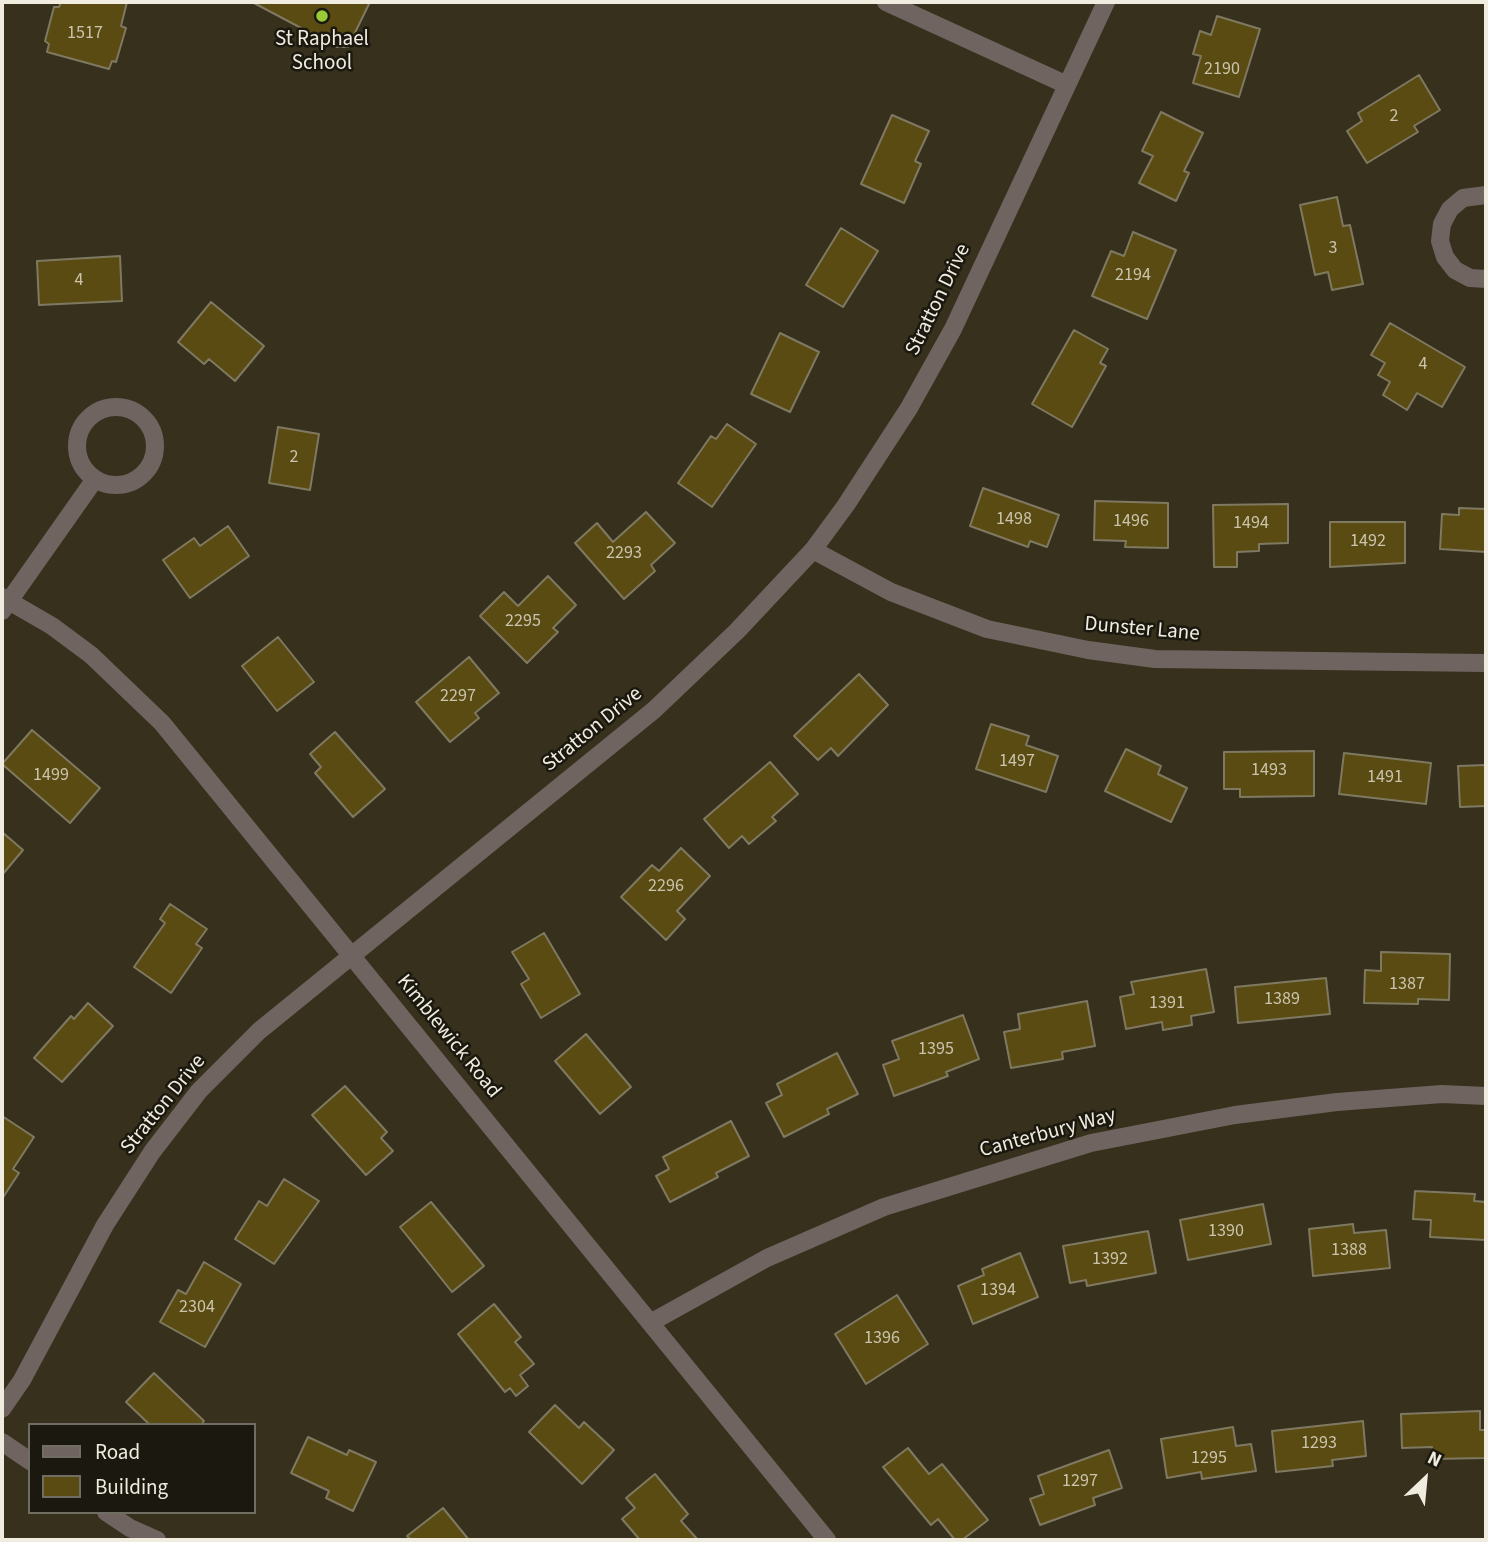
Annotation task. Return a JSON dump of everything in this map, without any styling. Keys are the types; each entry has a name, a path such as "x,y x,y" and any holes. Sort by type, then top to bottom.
{"street":[{"path":"886,2 1067,85"},
{"name":"Stratton Drive","path":"2,1409 22,1380 104,1225 152,1153 199,1091 259,1031 654,710 737,631 813,550 846,505 909,408 953,329 1106,2"},
{"path":"1486,195 1463,198 1450,209 1442,224 1440,240 1445,257 1455,270 1470,278 1486,279"},
{"path":"114,407 137,413 153,432 154,457 149,468 141,477 118,485 95,479 79,460 77,448 83,425 91,416 114,407"},
{"path":"4,603 95,479"},
{"name":"Dunster Lane","path":"813,550 891,592 987,629 1088,650 1155,659 1486,663"},
{"name":"Kimblewick Road","path":"4,603 52,626 92,654 162,723 827,1540"},
{"name":"Canterbury Way","path":"650,1323 767,1258 884,1207 1091,1143 1175,1125 1337,1102 1442,1094 1486,1096"},
{"path":"2,1442 28,1460"},
{"path":"109,1514 130,1528 157,1540"}],"building":[{"path":"61,2 127,2 121,26 126,28 116,62 112,61 109,69 47,52 49,44 45,41 54,7 59,7"},
{"name":"St Raphael School","path":"252,2 370,2 348,47 337,47"},
{"path":"1217,16 1260,29 1239,97 1193,83 1201,56 1193,54 1200,31 1211,35"},
{"path":"1419,75 1440,110 1414,126 1418,132 1367,163 1347,131 1362,121 1358,113"},
{"path":"1161,112 1203,133 1184,171 1189,173 1176,201 1139,183 1153,156 1142,151"},
{"path":"892,115 929,131 915,161 921,164 904,203 861,184"},
{"path":"1337,197 1343,226 1350,225 1363,284 1332,290 1328,272 1315,275 1300,205"},
{"path":"841,228 878,251 843,307 806,285"},
{"path":"1133,232 1176,250 1147,319 1092,296 1111,251 1124,256"},
{"path":"120,256 122,301 39,305 37,261"},
{"path":"211,302 264,346 235,381 209,359 204,364 178,342"},
{"path":"1390,323 1465,367 1442,407 1417,393 1407,410 1383,395 1390,382 1378,375 1385,363 1371,355"},
{"path":"1074,330 1108,349 1100,363 1106,366 1072,427 1032,404"},
{"path":"780,333 819,352 790,412 751,394"},
{"path":"727,424 756,444 712,507 678,483 711,436 716,439"},
{"path":"278,427 319,434 310,490 269,483"},
{"path":"983,488 1059,515 1047,547 1030,541 1028,547 970,526"},
{"path":"1095,501 1168,503 1168,548 1125,547 1126,541 1094,540"},
{"path":"1288,504 1288,543 1259,544 1259,551 1237,552 1237,567 1214,567 1213,505"},
{"path":"1459,508 1486,509 1486,552 1440,549 1442,514 1459,515"},
{"path":"646,512 675,543 651,565 655,571 624,599 575,543 597,523 613,542"},
{"path":"1330,522 1405,522 1405,563 1330,567"},
{"path":"228,526 249,556 190,598 163,560 194,538 200,546"},
{"path":"548,576 576,605 553,628 558,632 527,663 480,616 504,592 518,606"},
{"path":"278,637 314,682 277,711 242,666"},
{"path":"469,657 499,693 475,713 479,718 450,742 416,702"},
{"path":"859,674 888,705 838,756 831,748 818,760 794,736"},
{"path":"991,724 1029,736 1026,745 1058,756 1046,792 976,769"},
{"path":"32,730 100,788 70,823 2,764"},
{"path":"335,732 385,789 353,817 315,773 321,767 310,754"},
{"path":"1126,749 1161,766 1158,774 1187,788 1171,822 1105,791"},
{"path":"1314,751 1314,796 1240,797 1240,789 1224,789 1224,752"},
{"path":"1344,753 1431,763 1426,804 1339,794"},
{"path":"770,762 798,794 772,817 776,821 749,844 742,836 729,848 704,819"},
{"path":"1486,765 1486,806 1460,807 1458,766"},
{"path":"2,832 23,850 2,875"},
{"path":"681,848 710,876 677,911 685,919 666,940 621,897 652,865 659,871"},
{"path":"170,904 207,929 196,944 202,948 171,993 134,967 165,923 160,919"},
{"path":"544,933 580,994 541,1018 521,984 529,979 512,952"},
{"path":"1381,952 1450,954 1449,1000 1418,999 1418,1004 1364,1003 1365,970 1381,971"},
{"path":"1206,969 1214,1012 1191,1016 1192,1025 1163,1030 1162,1022 1126,1029 1120,997 1134,994 1131,982"},
{"path":"1326,978 1330,1014 1238,1023 1235,987"},
{"path":"1087,1001 1095,1046 1062,1052 1063,1059 1011,1068 1004,1032 1020,1029 1018,1014"},
{"path":"88,1003 113,1026 62,1082 34,1058 71,1016 74,1019"},
{"path":"963,1015 979,1059 946,1072 948,1076 894,1096 883,1065 899,1059 892,1041"},
{"path":"586,1034 631,1087 600,1114 555,1061"},
{"path":"837,1053 858,1094 827,1109 829,1114 784,1137 766,1103 782,1095 777,1084"},
{"path":"345,1086 387,1132 381,1138 393,1151 366,1175 312,1115"},
{"path":"2,1116 34,1137 13,1169 19,1173 2,1199"},
{"path":"731,1121 749,1156 716,1173 718,1177 670,1202 656,1176 669,1169 663,1157"},
{"path":"284,1179 319,1201 274,1264 235,1239 259,1201 267,1206"},
{"path":"1415,1191 1475,1194 1474,1201 1486,1202 1486,1240 1430,1237 1431,1220 1413,1219"},
{"path":"431,1202 484,1266 452,1292 400,1227"},
{"path":"1263,1204 1271,1244 1188,1260 1180,1220"},
{"path":"1353,1224 1354,1233 1386,1230 1390,1268 1313,1276 1309,1229"},
{"path":"1148,1231 1156,1273 1087,1286 1086,1280 1070,1283 1063,1246"},
{"path":"1020,1253 1038,1297 973,1324 958,1286 984,1275 982,1269"},
{"path":"204,1262 241,1284 205,1347 160,1322 178,1290 186,1294"},
{"path":"897,1295 928,1344 866,1384 835,1334"},
{"path":"494,1304 521,1337 515,1342 534,1364 520,1375 528,1386 516,1396 510,1388 505,1392 458,1334"},
{"path":"154,1373 204,1421 148,1423 126,1402"},
{"path":"555,1405 579,1428 584,1422 614,1450 582,1484 529,1432"},
{"path":"1480,1411 1480,1430 1486,1430 1486,1458 1432,1459 1432,1447 1402,1448 1401,1414"},
{"path":"1363,1421 1366,1456 1332,1460 1333,1466 1276,1472 1272,1431"},
{"path":"1233,1427 1236,1446 1251,1444 1256,1471 1202,1479 1201,1472 1167,1478 1161,1439"},
{"path":"308,1437 347,1455 349,1450 376,1462 353,1511 326,1498 329,1491 291,1473"},
{"path":"908,1448 929,1474 942,1464 988,1520 962,1540 955,1540 938,1519 931,1525 883,1467"},
{"path":"1109,1450 1122,1488 1093,1498 1095,1505 1040,1525 1030,1499 1044,1494 1038,1476"},
{"path":"655,1474 688,1514 681,1521 698,1540 640,1540 622,1519 635,1508 626,1498"},
{"path":"443,1508 469,1540 411,1540 407,1536"}],"place":[{"name":"St Raphael School","path":"322,16"}]}
